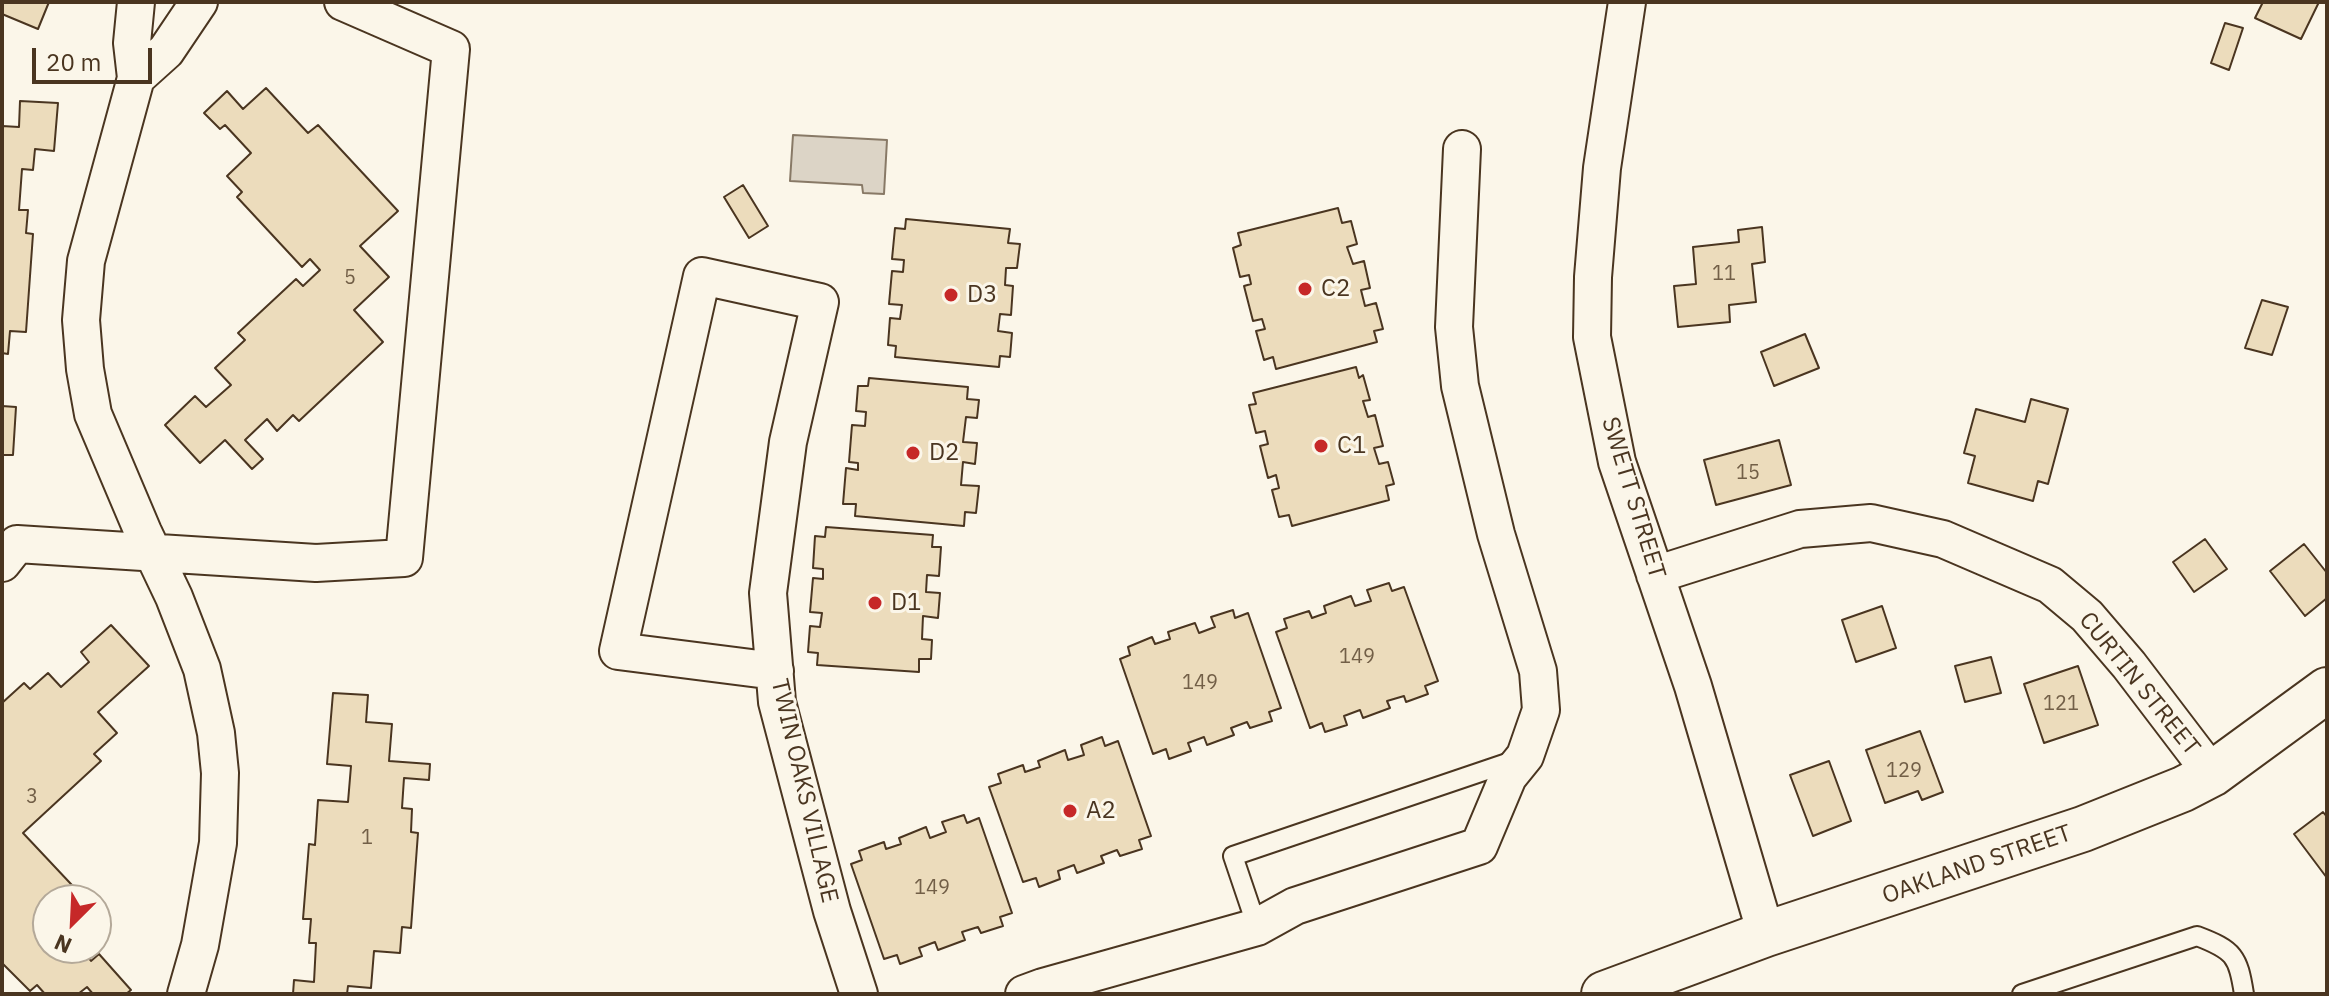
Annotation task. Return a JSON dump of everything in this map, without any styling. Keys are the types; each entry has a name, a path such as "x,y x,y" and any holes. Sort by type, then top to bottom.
{"main road":[{"name":"OAKLAND STREET","path":"1604,994 1766,934 2083,829 2183,789 2212,774 2327,690"}],"street":[{"path":"136,2 132,43 136,78 86,261 81,320 93,414 174,597 202,669 216,733 220,773 218,843 200,945 186,994"},
{"path":"136,78 166,51 199,2"},
{"path":"3,560 17,544 316,563 404,558 451,49 343,2"},
{"name":"SWETT STREET","path":"1627,2 1602,168 1593,277 1592,337 1617,462 1693,686 1766,934"},
{"path":"1024,994 1257,927 1295,906 1479,846 1508,777 1525,756 1541,710 1538,671 1496,534 1460,386 1454,327 1462,149"},
{"name":"TWIN OAKS VILLAGE","path":"775,671 618,651 702,276 820,302 788,442 768,593 775,671 777,702 832,911 859,994"},
{"name":"CURTIN STREET","path":"1655,575 1800,529 1871,523 1943,539 2050,585 2087,616 2129,665 2212,774"}],"lane":[{"path":"1257,927 1233,856 1525,756"},
{"path":"2022,994 2197,936 2221,945 2239,963 2244,994"}],"shaded area":[{"path":"793,135 887,140 884,194 863,193 862,185 790,181"}],"building":[{"path":"2,2 49,2 38,29 2,14"},
{"path":"2263,2 2319,2 2301,39 2255,18"},
{"path":"2225,23 2243,28 2229,70 2211,63"},
{"path":"266,88 308,133 318,125 398,211 360,246 389,277 354,310 383,342 299,421 293,415 277,431 267,419 245,440 263,459 252,469 225,440 200,463 165,425 195,396 206,407 231,385 215,368 245,340 238,333 296,279 303,286 320,270 310,259 302,267 237,197 242,192 227,176 251,153 225,125 220,129 204,113 227,91 243,109"},
{"path":"20,101 58,103 54,151 35,149 33,170 22,169 19,210 28,210 26,233 33,234 26,332 10,331 8,354 2,353 2,126 19,127"},
{"path":"743,185 768,226 749,238 724,197"},
{"name":"C2","path":"1338,208 1342,223 1351,221 1357,244 1347,247 1353,264 1364,261 1370,288 1361,290 1365,306 1376,303 1383,329 1374,331 1377,342 1276,369 1273,357 1264,360 1256,331 1265,329 1262,319 1253,321 1244,286 1251,284 1249,275 1240,277 1233,248 1241,245 1238,233"},
{"name":"D3","path":"906,219 1010,229 1008,243 1020,244 1017,268 1006,268 1005,285 1013,286 1011,315 1000,314 998,331 1012,333 1010,357 1000,356 999,367 895,357 896,346 888,345 890,318 900,319 902,305 889,304 892,271 903,272 904,260 892,259 895,228 905,229"},
{"path":"1762,227 1765,262 1752,264 1756,302 1729,305 1730,322 1678,327 1674,286 1696,284 1693,247 1739,242 1738,230"},
{"path":"2262,300 2288,307 2272,355 2245,348"},
{"path":"1805,334 1819,368 1774,386 1761,352"},
{"name":"C1","path":"1356,367 1359,378 1363,375 1370,400 1363,401 1368,417 1375,415 1383,446 1374,448 1379,464 1388,462 1394,484 1386,486 1389,500 1292,526 1289,515 1279,517 1272,490 1279,488 1276,475 1268,478 1260,446 1268,444 1265,431 1256,433 1249,405 1256,404 1253,393"},
{"name":"D2","path":"869,378 968,387 967,399 979,400 977,418 966,417 963,442 977,443 975,464 963,462 961,485 979,486 976,513 965,512 964,526 855,516 856,504 843,504 846,468 858,470 858,463 849,462 852,425 865,426 866,412 856,411 858,386 868,386"},
{"path":"2031,399 2068,409 2048,484 2038,481 2033,501 1968,483 1975,456 1964,453 1976,409 2025,422"},
{"path":"2,406 16,407 13,455 2,455"},
{"path":"1779,440 1791,485 1716,505 1704,460"},
{"name":"D1","path":"826,527 933,535 932,547 941,547 939,576 927,575 926,592 940,593 938,618 923,616 922,639 932,640 931,659 919,659 919,672 817,665 818,653 808,652 810,626 820,627 822,613 810,612 813,578 823,579 823,569 813,568 815,536 825,537"},
{"path":"2205,539 2227,569 2194,592 2173,562"},
{"path":"2304,544 2327,573 2327,598 2305,616 2270,571"},
{"path":"1389,583 1392,591 1404,587 1438,681 1425,686 1428,694 1406,702 1404,696 1387,701 1390,708 1363,718 1360,710 1344,716 1347,725 1325,732 1322,723 1310,728 1276,632 1287,628 1284,619 1309,611 1312,618 1326,613 1324,606 1351,596 1355,606 1371,601 1367,590"},
{"path":"1882,606 1896,648 1856,662 1842,620"},
{"path":"1233,610 1235,618 1248,613 1281,708 1269,712 1272,721 1250,728 1247,722 1231,728 1234,735 1207,745 1204,737 1188,743 1191,751 1169,759 1166,749 1153,754 1120,659 1130,655 1128,647 1152,637 1155,644 1170,639 1168,632 1195,623 1199,633 1215,627 1211,617"},
{"path":"111,625 149,666 98,712 117,733 94,754 101,761 23,833 71,884 32,884 32,964 108,964 131,990 126,994 93,994 87,987 78,994 45,994 37,985 30,991 2,963 2,703 24,683 30,689 48,673 61,687 89,662 81,652"},
{"path":"1991,657 2001,693 1965,702 1955,666"},
{"path":"2078,666 2098,725 2044,743 2024,684"},
{"path":"333,693 368,695 366,722 392,724 389,761 430,764 429,780 404,778 402,808 412,809 411,832 418,833 411,928 402,927 400,953 374,951 371,988 348,986 347,994 293,994 294,980 314,982 316,943 309,943 311,919 303,919 309,844 315,845 318,800 348,802 351,766 327,764"},
{"path":"1920,731 1943,792 1922,800 1918,791 1885,803 1866,750"},
{"name":"A2","path":"1102,737 1105,746 1118,741 1151,836 1139,840 1142,849 1120,856 1117,850 1101,856 1104,863 1077,873 1074,865 1058,871 1060,879 1039,887 1036,878 1023,882 989,787 1001,783 998,774 1023,765 1025,772 1040,767 1038,761 1065,750 1068,760 1084,755 1081,745"},
{"path":"1829,761 1851,821 1813,836 1790,775"},
{"path":"2323,812 2327,817 2327,878 2294,834"},
{"path":"964,815 967,823 979,818 1012,913 1000,917 1003,926 981,933 978,927 962,932 965,940 938,950 935,942 919,948 922,956 900,964 897,955 884,959 851,864 862,860 859,851 884,842 886,849 901,844 899,838 926,827 930,838 946,832 942,822"}],"place":[{"name":"C2","path":"1305,289"},
{"name":"D3","path":"951,295"},
{"name":"C1","path":"1321,446"},
{"name":"D2","path":"913,453"},
{"name":"D1","path":"875,603"},
{"name":"A2","path":"1070,811"}]}
